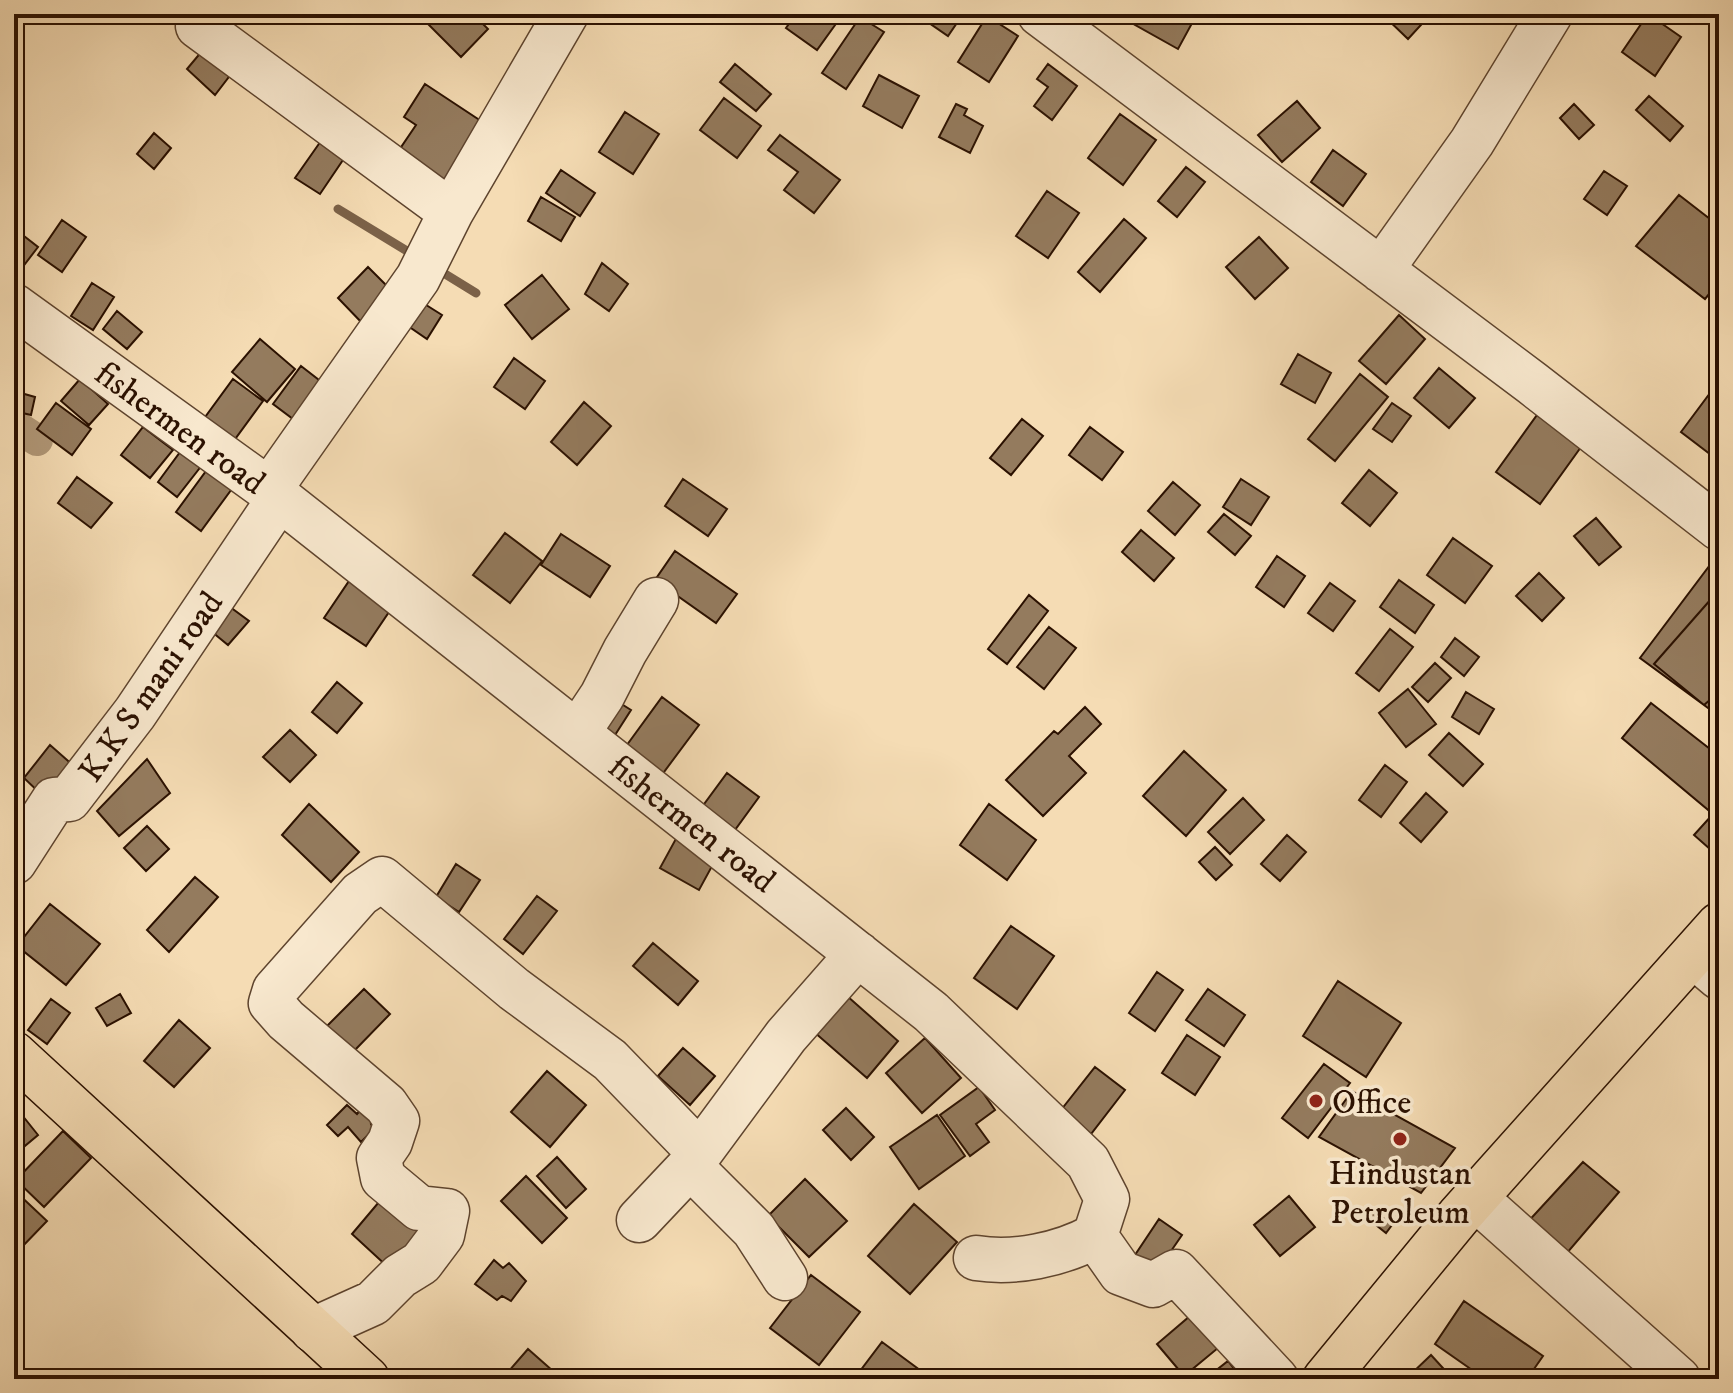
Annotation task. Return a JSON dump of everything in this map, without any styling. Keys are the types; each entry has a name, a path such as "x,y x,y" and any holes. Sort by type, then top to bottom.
{"main road":[{"path":"1325,1379 1475,1198 1710,952"},
{"path":"14,1054 367,1379"}],"street":[{"path":"274,494 434,246 566,14"},
{"path":"1040,14 1719,528"},
{"path":"1381,270 1472,142 1550,14"},
{"path":"198,26 434,246"},
{"name":"fishermen road","path":"14,306 274,494 931,1012 1088,1162 1107,1199 1095,1236"},
{"name":"K.K S mani road","path":"14,862 54,800 69,799 135,713 274,494"},
{"path":"578,732 656,600"},
{"path":"313,1330 373,1303 400,1276 421,1263 442,1235 447,1211 419,1208 383,1178 379,1158 390,1142 397,1121 386,1105 286,1020 271,1003 275,990 360,894 382,879 514,989 610,1060 754,1230 785,1278"},
{"path":"639,1220 694,1159 786,1036 858,954"},
{"path":"1475,1198 1678,1379"},
{"path":"976,1258 1000,1261 1017,1259 1071,1249 1095,1236 1121,1273 1153,1285 1176,1272 1276,1379"}],"building":[{"path":"436,14 473,14 488,29 461,57 427,23"},
{"path":"796,14 843,14 817,50 786,28"},
{"path":"963,14 948,36 919,16"},
{"path":"1134,14 1197,14 1178,49 1130,22"},
{"path":"1382,14 1431,14 1408,39"},
{"path":"1648,14 1681,37 1655,76 1622,52"},
{"path":"987,16 1018,36 989,82 958,62"},
{"path":"860,17 884,32 846,89 822,73"},
{"path":"207,45 238,65 215,95 187,69"},
{"path":"735,64 771,94 756,111 720,82"},
{"path":"1048,64 1077,86 1052,120 1034,106 1048,87 1037,79"},
{"path":"879,75 919,96 902,128 863,106"},
{"path":"425,84 484,123 438,193 391,162 416,125 404,117"},
{"path":"1649,96 1683,126 1670,141 1636,110"},
{"path":"724,98 761,126 737,158 700,130"},
{"path":"1297,101 1320,128 1282,162 1258,135"},
{"path":"956,104 967,109 964,115 983,126 970,153 939,137"},
{"path":"1574,104 1594,125 1579,139 1560,118"},
{"path":"625,112 659,134 633,174 599,152"},
{"path":"1120,114 1156,140 1123,185 1088,158"},
{"path":"154,133 171,148 154,169 137,154"},
{"path":"780,135 840,180 814,213 784,190 798,172 768,150"},
{"path":"323,138 347,154 320,194 295,178"},
{"path":"1333,150 1366,174 1343,206 1311,182"},
{"path":"1186,167 1205,182 1177,217 1158,201"},
{"path":"561,170 595,193 580,216 546,193"},
{"path":"1604,171 1627,186 1607,215 1584,199"},
{"path":"1047,191 1079,213 1048,258 1016,236"},
{"path":"1679,195 1719,226 1719,282 1705,299 1636,246"},
{"path":"541,197 575,217 561,241 528,221"},
{"path":"1124,219 1146,238 1100,292 1078,272"},
{"path":"62,220 86,237 62,272 38,255"},
{"path":"15,229 38,247 15,277 14,276"},
{"path":"1259,237 1288,268 1255,299 1226,267"},
{"path":"602,263 628,284 609,311 585,294"},
{"path":"368,267 395,294 364,325 338,298"},
{"path":"542,275 569,309 532,339 505,305"},
{"path":"92,283 114,297 93,330 71,316"},
{"path":"423,303 442,315 427,339 408,326"},
{"path":"117,311 142,332 127,349 103,329"},
{"path":"1399,315 1425,339 1386,384 1359,361"},
{"path":"260,339 295,369 267,402 232,372"},
{"path":"1298,354 1331,373 1315,403 1281,384"},
{"path":"514,358 545,381 525,409 494,387"},
{"path":"301,366 328,387 301,425 273,404"},
{"path":"1439,368 1475,398 1449,428 1414,398"},
{"path":"1360,374 1388,397 1335,461 1308,439"},
{"path":"80,379 108,404 89,425 61,401"},
{"path":"233,379 263,401 230,446 200,424"},
{"path":"1719,381 1719,461 1681,432"},
{"path":"14,391 35,397 31,415 14,411"},
{"path":"584,402 611,426 577,465 551,442"},
{"path":"56,403 91,429 72,455 37,429"},
{"path":"1392,403 1411,416 1392,442 1373,429"},
{"path":"1537,415 1581,447 1540,504 1496,472"},
{"path":"1022,419 1043,436 1011,475 990,458"},
{"path":"143,427 173,450 150,478 121,455"},
{"path":"1090,427 1123,452 1102,480 1069,455"},
{"path":"186,444 206,460 177,497 158,482"},
{"path":"209,467 234,486 201,531 176,512"},
{"path":"1369,470 1397,493 1370,526 1342,503"},
{"path":"77,477 112,503 91,528 58,503"},
{"path":"683,479 727,509 708,536 665,506"},
{"path":"1241,479 1269,497 1251,525 1223,507"},
{"path":"1173,482 1200,505 1175,535 1148,511"},
{"path":"1224,514 1251,536 1235,555 1208,532"},
{"path":"1596,518 1621,547 1599,565 1574,536"},
{"path":"1141,530 1174,558 1154,581 1122,552"},
{"path":"505,533 542,561 510,603 473,575"},
{"path":"561,534 610,566 590,597 541,565"},
{"path":"1453,538 1492,566 1465,603 1427,575"},
{"path":"675,551 737,594 716,623 655,580"},
{"path":"1719,553 1719,716 1640,658"},
{"path":"1277,556 1305,576 1284,607 1256,587"},
{"path":"1539,573 1564,598 1542,621 1516,596"},
{"path":"1399,580 1434,605 1415,633 1380,607"},
{"path":"349,581 391,609 366,646 324,618"},
{"path":"1330,583 1355,601 1333,631 1308,613"},
{"path":"1719,590 1719,692 1704,705 1654,664"},
{"path":"1029,595 1048,611 1007,664 988,649"},
{"path":"226,604 249,621 228,645 206,627"},
{"path":"1049,627 1076,648 1044,689 1017,667"},
{"path":"1390,629 1413,647 1379,691 1356,673"},
{"path":"1455,638 1479,657 1464,676 1441,657"},
{"path":"1435,663 1451,678 1428,702 1412,687"},
{"path":"337,682 362,703 337,733 312,712"},
{"path":"1408,689 1436,724 1406,747 1379,713"},
{"path":"1466,692 1494,709 1479,734 1452,717"},
{"path":"604,693 631,710 608,746"},
{"path":"662,697 699,725 661,776 624,749"},
{"path":"1651,703 1719,756 1719,819 1622,738"},
{"path":"1085,707 1101,724 1069,756 1086,773 1043,816 1006,780 1054,731 1058,734"},
{"path":"290,730 316,755 290,782 263,757"},
{"path":"1449,733 1483,764 1463,786 1429,755"},
{"path":"50,745 75,767 46,799 24,778"},
{"path":"1184,751 1226,790 1186,836 1143,796"},
{"path":"147,759 170,793 119,836 97,811"},
{"path":"1385,765 1407,782 1381,817 1359,800"},
{"path":"727,773 759,797 732,834 699,811"},
{"path":"1426,793 1447,812 1421,842 1400,823"},
{"path":"1243,798 1264,820 1230,854 1208,832"},
{"path":"309,804 359,852 331,882 282,835"},
{"path":"989,804 1036,840 1007,880 960,845"},
{"path":"1713,814 1719,820 1719,857 1694,835"},
{"path":"147,826 169,849 146,871 124,848"},
{"path":"678,835 717,857 699,890 660,868"},
{"path":"1287,835 1306,852 1280,881 1261,864"},
{"path":"1215,847 1232,865 1216,880 1199,862"},
{"path":"456,864 480,880 459,912 436,897"},
{"path":"195,877 218,897 169,952 147,930"},
{"path":"537,896 557,911 523,954 504,939"},
{"path":"50,904 100,944 66,985 17,946"},
{"path":"1011,926 1054,956 1017,1009 974,978"},
{"path":"653,943 698,981 678,1005 633,966"},
{"path":"1157,972 1183,990 1155,1031 1129,1013"},
{"path":"1338,981 1401,1023 1366,1077 1303,1036"},
{"path":"838,988 898,1041 867,1078 806,1025"},
{"path":"364,989 390,1014 353,1052 327,1026"},
{"path":"1208,989 1245,1015 1224,1046 1186,1020"},
{"path":"120,994 131,1013 107,1026 96,1008"},
{"path":"51,999 70,1013 47,1044 28,1030"},
{"path":"179,1020 210,1048 174,1087 144,1061"},
{"path":"1187,1035 1220,1057 1195,1095 1162,1073"},
{"path":"925,1038 961,1078 922,1113 886,1073"},
{"path":"683,1048 715,1076 690,1105 658,1076"},
{"name":"Office","path":"1324,1064 1350,1083 1308,1138 1282,1118"},
{"path":"1095,1067 1125,1090 1091,1134 1061,1110"},
{"path":"547,1071 586,1105 550,1147 511,1112"},
{"path":"979,1087 995,1110 976,1124 989,1142 970,1156 940,1115"},
{"path":"1352,1091 1455,1148 1421,1193 1319,1137"},
{"path":"14,1105 38,1135 14,1155"},
{"path":"347,1105 357,1114 364,1106 378,1118 371,1124 374,1129 361,1142 348,1127 338,1136 327,1125"},
{"path":"846,1108 874,1137 851,1160 823,1130"},
{"path":"937,1115 965,1156 919,1189 890,1147"},
{"path":"63,1131 91,1158 44,1207 16,1180"},
{"path":"557,1157 586,1189 566,1208 537,1176"},
{"path":"1583,1162 1619,1192 1567,1253 1524,1226"},
{"path":"526,1176 567,1218 542,1243 501,1201"},
{"path":"805,1179 847,1221 809,1257 768,1216"},
{"path":"14,1190 47,1221 19,1250 14,1245"},
{"path":"384,1196 419,1231 390,1269 352,1234"},
{"path":"1289,1196 1315,1227 1280,1256 1254,1225"},
{"path":"914,1204 957,1242 910,1294 868,1256"},
{"path":"1372,1209 1392,1225 1386,1233 1366,1217"},
{"path":"1159,1219 1182,1235 1158,1270 1135,1255"},
{"path":"494,1260 503,1268 509,1263 526,1281 511,1301 502,1296 497,1300 475,1284"},
{"path":"811,1275 860,1312 819,1365 770,1328"},
{"path":"1464,1301 1543,1356 1527,1379 1485,1379 1435,1344"},
{"path":"1190,1316 1218,1348 1184,1376 1157,1344"},
{"path":"882,1342 932,1379 854,1379"},
{"path":"528,1349 562,1379 502,1379"},
{"path":"1431,1355 1453,1379 1412,1379 1409,1376"},
{"path":"1228,1361 1242,1379 1205,1379"}],"waterway":[{"path":"338,209 417,257"},
{"path":"437,269 476,293"},
{"path":"14,425 37,440"}],"place":[{"name":"Office","path":"1316,1101"},
{"name":"Hindustan Petroleum","path":"1400,1139"}]}
